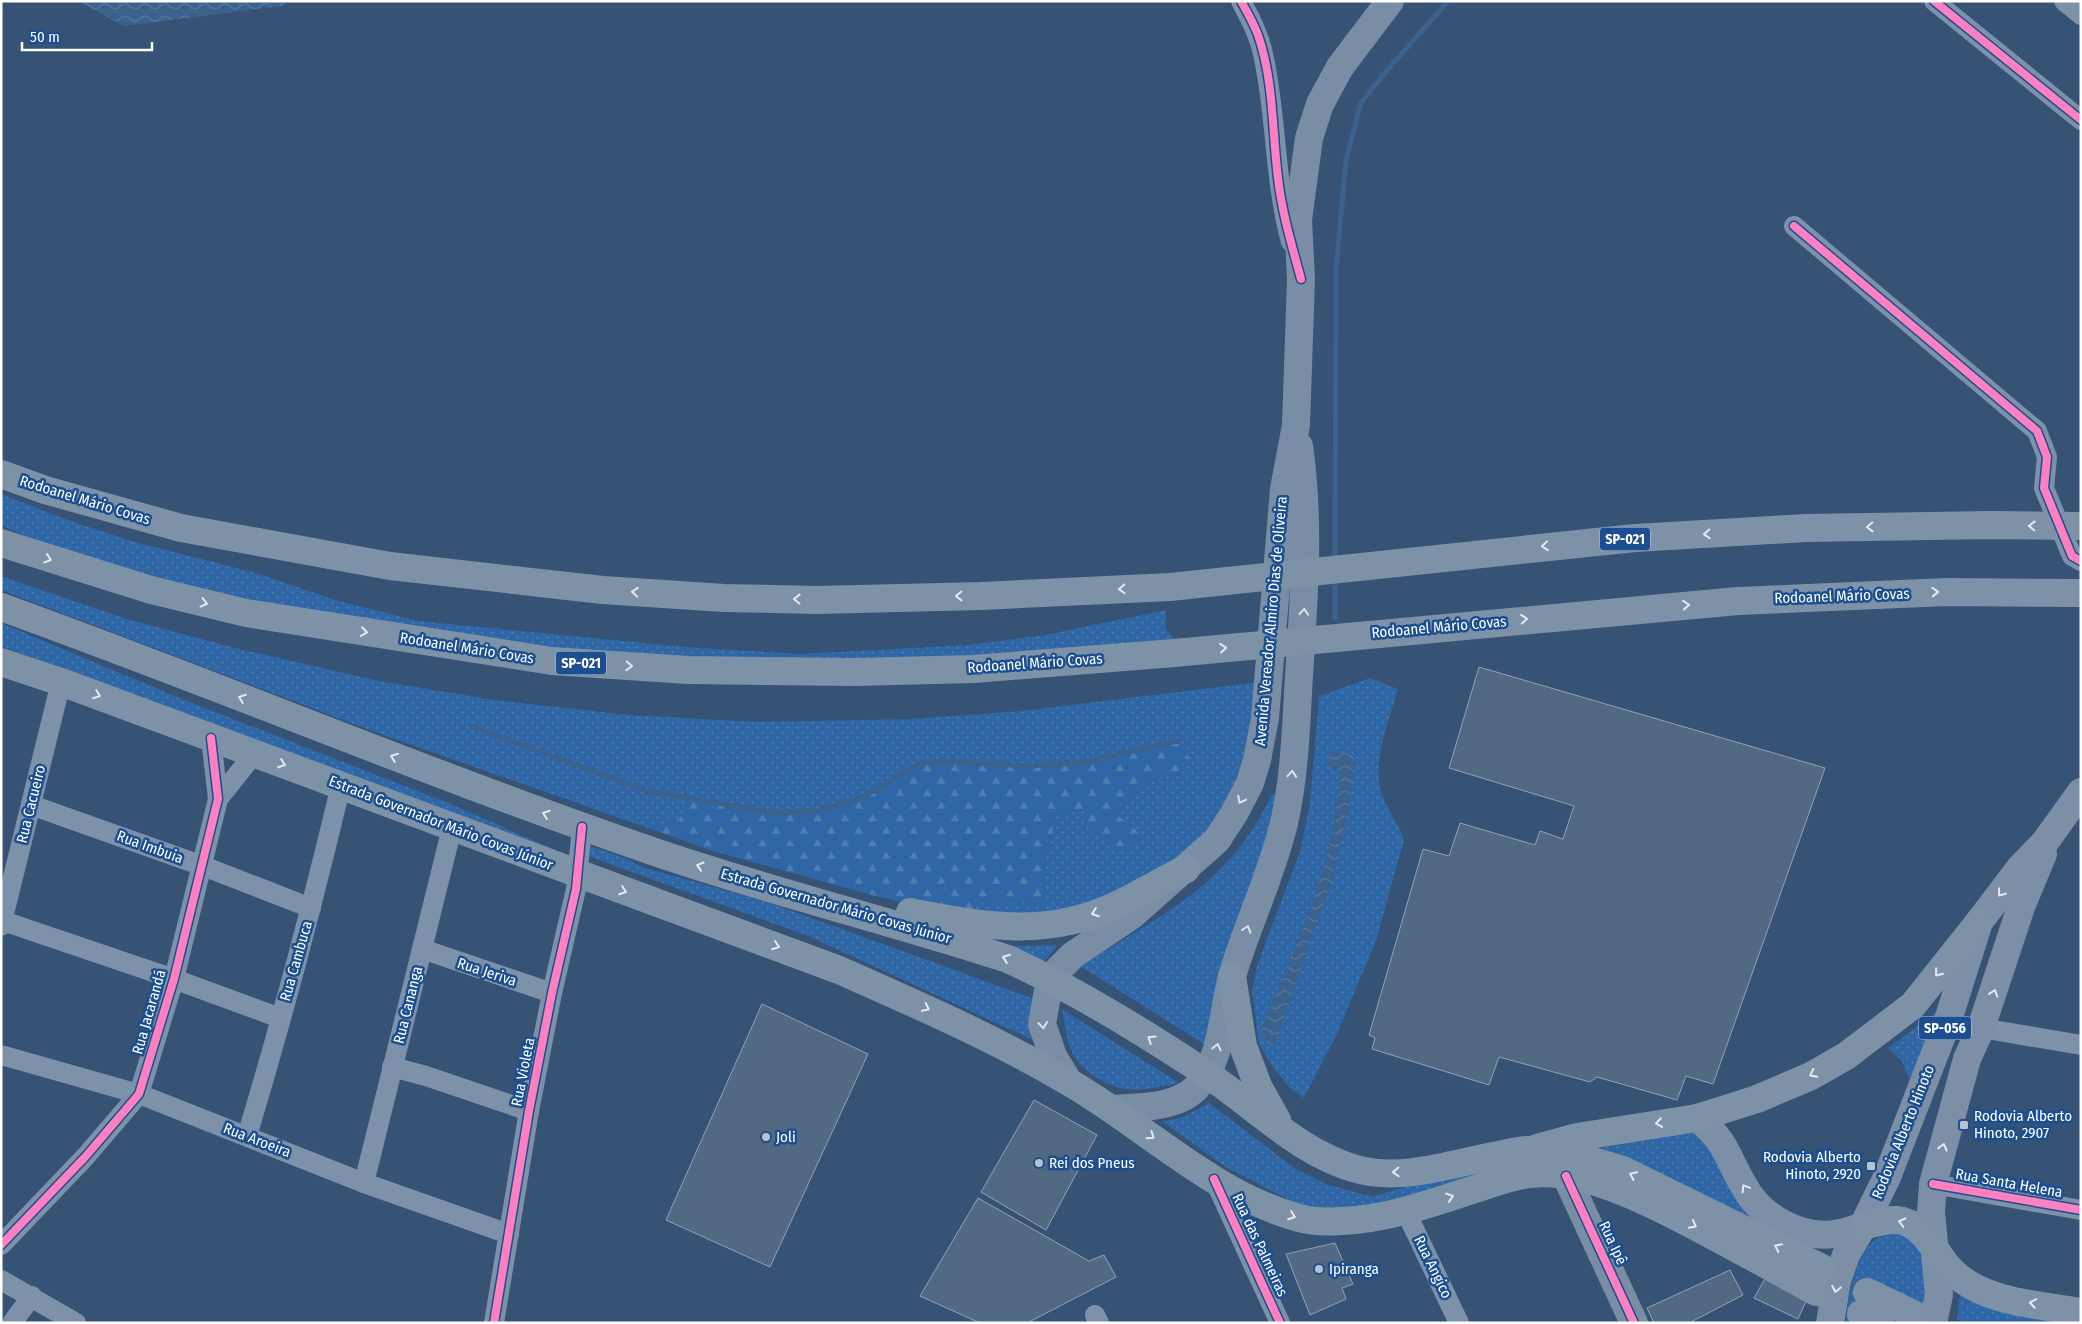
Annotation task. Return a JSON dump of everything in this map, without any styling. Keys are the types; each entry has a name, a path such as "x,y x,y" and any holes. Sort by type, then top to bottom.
{"highway":[{"name":"Rodoanel Mário Covas","path":"1,474 45,490 181,528 390,566 603,590 724,598 818,600 981,596 1170,587 1635,538 1806,528 1991,525 2081,526"},
{"name":"Rodoanel Mário Covas","path":"1,543 151,590 246,613 552,661 688,670 856,672 974,669 1174,653 1738,601 1947,592 2081,593"},
{"name":"Estrada Governador Mário Covas Júnior","path":"1,607 90,639 468,786 652,852 1008,958 1050,978 1207,1075 1308,1148 1332,1160 1361,1170 1395,1173 1530,1150 1599,1162 1623,1170 1819,1280 1663,1209 1597,1183 1566,1176 1529,1174 1506,1179 1406,1212 1369,1220 1323,1222 1300,1219 1260,1204 1214,1179 1068,1081 921,1006 839,970 61,682 1,662"},
{"path":"797,896 891,908 981,926 1041,927 1086,916 1118,905 1186,869"},
{"path":"1530,1150 1577,1137 1697,1118 1757,1099 1811,1076 1846,1056 1913,1005 1979,922"},
{"path":"1232,976 1243,1046 1249,1065 1282,1128"},
{"path":"1864,1226 1886,1220 1908,1222 1933,1246 1949,1268 1962,1280 1980,1290 2002,1297 2081,1312"},
{"path":"1869,1310 1923,1319"}],"main road":[{"name":"Avenida Vereador Almiro Dias de Oliveira","path":"1050,978 1064,962 1131,916 1217,840 1235,812 1250,783 1257,760 1265,718 1284,489 1296,425 1301,279 1298,220 1309,138 1320,104 1340,66 1390,1"},
{"name":"Avenida Vereador Almiro Dias de Oliveira","path":"1111,1109 1151,1106 1167,1102 1195,1089 1207,1075 1214,1060 1232,976 1281,833 1291,783 1305,596 1306,490 1296,425"},
{"name":"Rodovia Alberto Hinoto","path":"1830,1323 1837,1281 1846,1256 1864,1226 1886,1176 1948,1020 1979,922 2020,868 2045,842 2081,792"},
{"name":"Rodovia Alberto Hinoto","path":"1923,1319 1939,1295 1931,1212 1933,1184 1965,1068 1981,1028 2021,907 2042,860 2045,842"},
{"path":"1050,978 1042,1024 1053,1056 1068,1081"},
{"path":"1697,1118 1723,1142 1743,1186 1755,1203 1773,1218 1794,1228 1821,1234 1833,1234 1864,1226"},
{"name":"Rua Ipê","path":"1566,1176 1634,1323"}],"street":[{"path":"1241,1 1258,34 1263,53 1270,91 1278,180 1286,226 1301,279"},
{"path":"1934,1 2081,120"},
{"path":"2064,1 2081,15"},
{"path":"1794,226 2037,431 2047,457 2044,488 2072,556 2081,561"},
{"name":"Rua Cacueiro","path":"2,924 61,682"},
{"name":"Rua Jacarandá","path":"1,1245 86,1156 139,1094 174,979 218,800 211,738"},
{"name":"Rua Jacarandá","path":"218,800 254,754"},
{"name":"Rua Cambuca","path":"246,1136 311,908 341,785"},
{"name":"Rua Imbuia","path":"31,805 203,866 311,908"},
{"name":"Rua Violeta","path":"494,1323 529,1111 552,993 576,889 582,827"},
{"name":"Rua Cananga","path":"364,1182 452,828"},
{"path":"2,924 174,979 280,1018"},
{"name":"Rua Jeriva","path":"422,949 552,993"},
{"path":"1981,1028 2081,1045"},
{"name":"Rua Aroeira","path":"1,1055 139,1094 364,1182 509,1234"},
{"path":"392,1067 426,1076 529,1111"},
{"name":"Rua das Palmeiras","path":"1214,1179 1280,1323"},
{"name":"Rua Santa Helena","path":"1933,1184 2081,1210"},
{"name":"Rua Angico","path":"1406,1212 1459,1323"},
{"path":"1,1280 32,1296 76,1323"},
{"path":"12,1323 32,1296"}],"green space":[{"path":"1,494 73,522 135,542 256,573 335,600 418,621 685,647 799,654 968,645 1045,635 1166,610 1166,629 1179,644 1042,665 461,655 85,562 1,525"},
{"path":"1,576 127,619 235,648 379,681 495,700 629,715 758,722 911,719 1021,711 1260,682 1239,780 1198,848 1067,918 976,916 975,902 1044,904 1044,869 1056,816 1083,809 1117,815 1140,784 1182,772 1123,751 1079,763 1025,766 918,764 861,798 821,810 679,820 648,828 375,732 1,590"},
{"path":"1,623 182,699 451,804 571,857 450,815 1,646"},
{"path":"1370,678 1398,689 1385,730 1379,760 1379,774 1380,788 1385,802 1404,840 1376,941 1337,1034 1304,1098 1289,1087 1275,1070 1259,1044 1252,990 1258,963 1300,852 1310,803 1319,696","holes":["1355,760 1348,813 1330,886 1260,1032 1300,936 1323,871 1337,804 1340,770"]},
{"path":"1178,741 1190,758 1182,772 1140,784 1117,815 1145,837 1128,855 1089,831 1083,809 1056,816 1044,869 1044,904 975,902 976,916 879,897 713,851 648,828 679,820 690,799 782,813 821,810 861,798 918,764 944,761 1025,766 1079,763"},
{"path":"1272,794 1280,796 1207,1046 1080,966 1165,913 1214,875 1235,853 1255,826"},
{"path":"585,845 618,855 642,867 770,903 1032,998 1030,1017 1033,1040 808,936 591,857"},
{"path":"1058,945 1043,963 1006,947"},
{"path":"1951,997 1911,1082 1901,1060 1888,1048 1932,1015"},
{"path":"1062,1009 1179,1083 1135,1090 1115,1087 1094,1076 1080,1064 1073,1054 1067,1038"},
{"path":"1209,1103 1296,1169 1326,1184 1373,1197 1432,1178 1514,1162 1403,1203 1310,1211 1224,1166 1162,1121 1181,1118"},
{"path":"1699,1133 1768,1227 1595,1149 1681,1134"},
{"path":"1900,1231 1918,1244 1928,1265 1923,1323 1918,1304 1864,1278 1855,1323 1845,1323 1853,1280 1865,1252 1874,1241 1885,1234"},
{"path":"1960,1295 2070,1323 1972,1323 1957,1320"}],"water":[{"path":"78,1 287,1 282,6 124,26"},
{"path":"1332,752 1351,754 1355,760 1348,813 1330,886 1276,1041 1270,1047 1260,1032 1312,904 1331,838 1340,770 1326,768"}],"building":[{"path":"1479,667 1825,768 1713,1084 1686,1076 1677,1100 1597,1077 1590,1082 1499,1057 1489,1085 1372,1049 1375,1038 1369,1035 1423,849 1449,856 1460,823 1535,845 1540,831 1563,839 1574,806 1449,768"},
{"name":"Joli","path":"762,1004 868,1054 770,1267 666,1220"},
{"name":"Rei dos Pneus","path":"1034,1100 1097,1135 1046,1230 981,1192"},
{"path":"978,1198 1089,1261 1104,1255 1116,1277 1027,1323 980,1323 920,1296"},
{"name":"Ipiranga","path":"1335,1243 1353,1284 1342,1288 1346,1299 1310,1315 1286,1254"},
{"path":"1730,1270 1743,1295 1689,1323 1654,1323 1647,1308"},
{"path":"1766,1277 1807,1299 1798,1319 1754,1298"}],"waterway":[{"path":"1335,563 1336,269 1346,160 1361,103 1448,1"},
{"path":"1335,579 1335,618"},
{"path":"471,726 647,791 776,813 821,810 861,798 918,764 944,761 1025,766 1079,763 1178,741"}],"cycle path":[{"path":"1241,1 1258,35 1267,70 1282,204 1301,279"},
{"path":"1934,1 2081,120"},
{"path":"1794,226 2037,431 2047,457 2044,488 2072,556 2081,561"},
{"path":"1,1245 86,1156 139,1094 174,979 218,799 211,738"},
{"path":"494,1323 529,1111 552,993 576,889 582,827"},
{"path":"1566,1176 1634,1323"},
{"path":"1214,1179 1280,1323"},
{"path":"1933,1184 2081,1210"}],"place":[{"name":"Rodovia Alberto Hinoto, 2907","path":"1964,1125"},
{"name":"Joli","path":"766,1137"},
{"name":"Rei dos Pneus","path":"1039,1163"},
{"name":"Rodovia Alberto Hinoto, 2920","path":"1871,1166"},
{"name":"Ipiranga","path":"1319,1269"}]}
